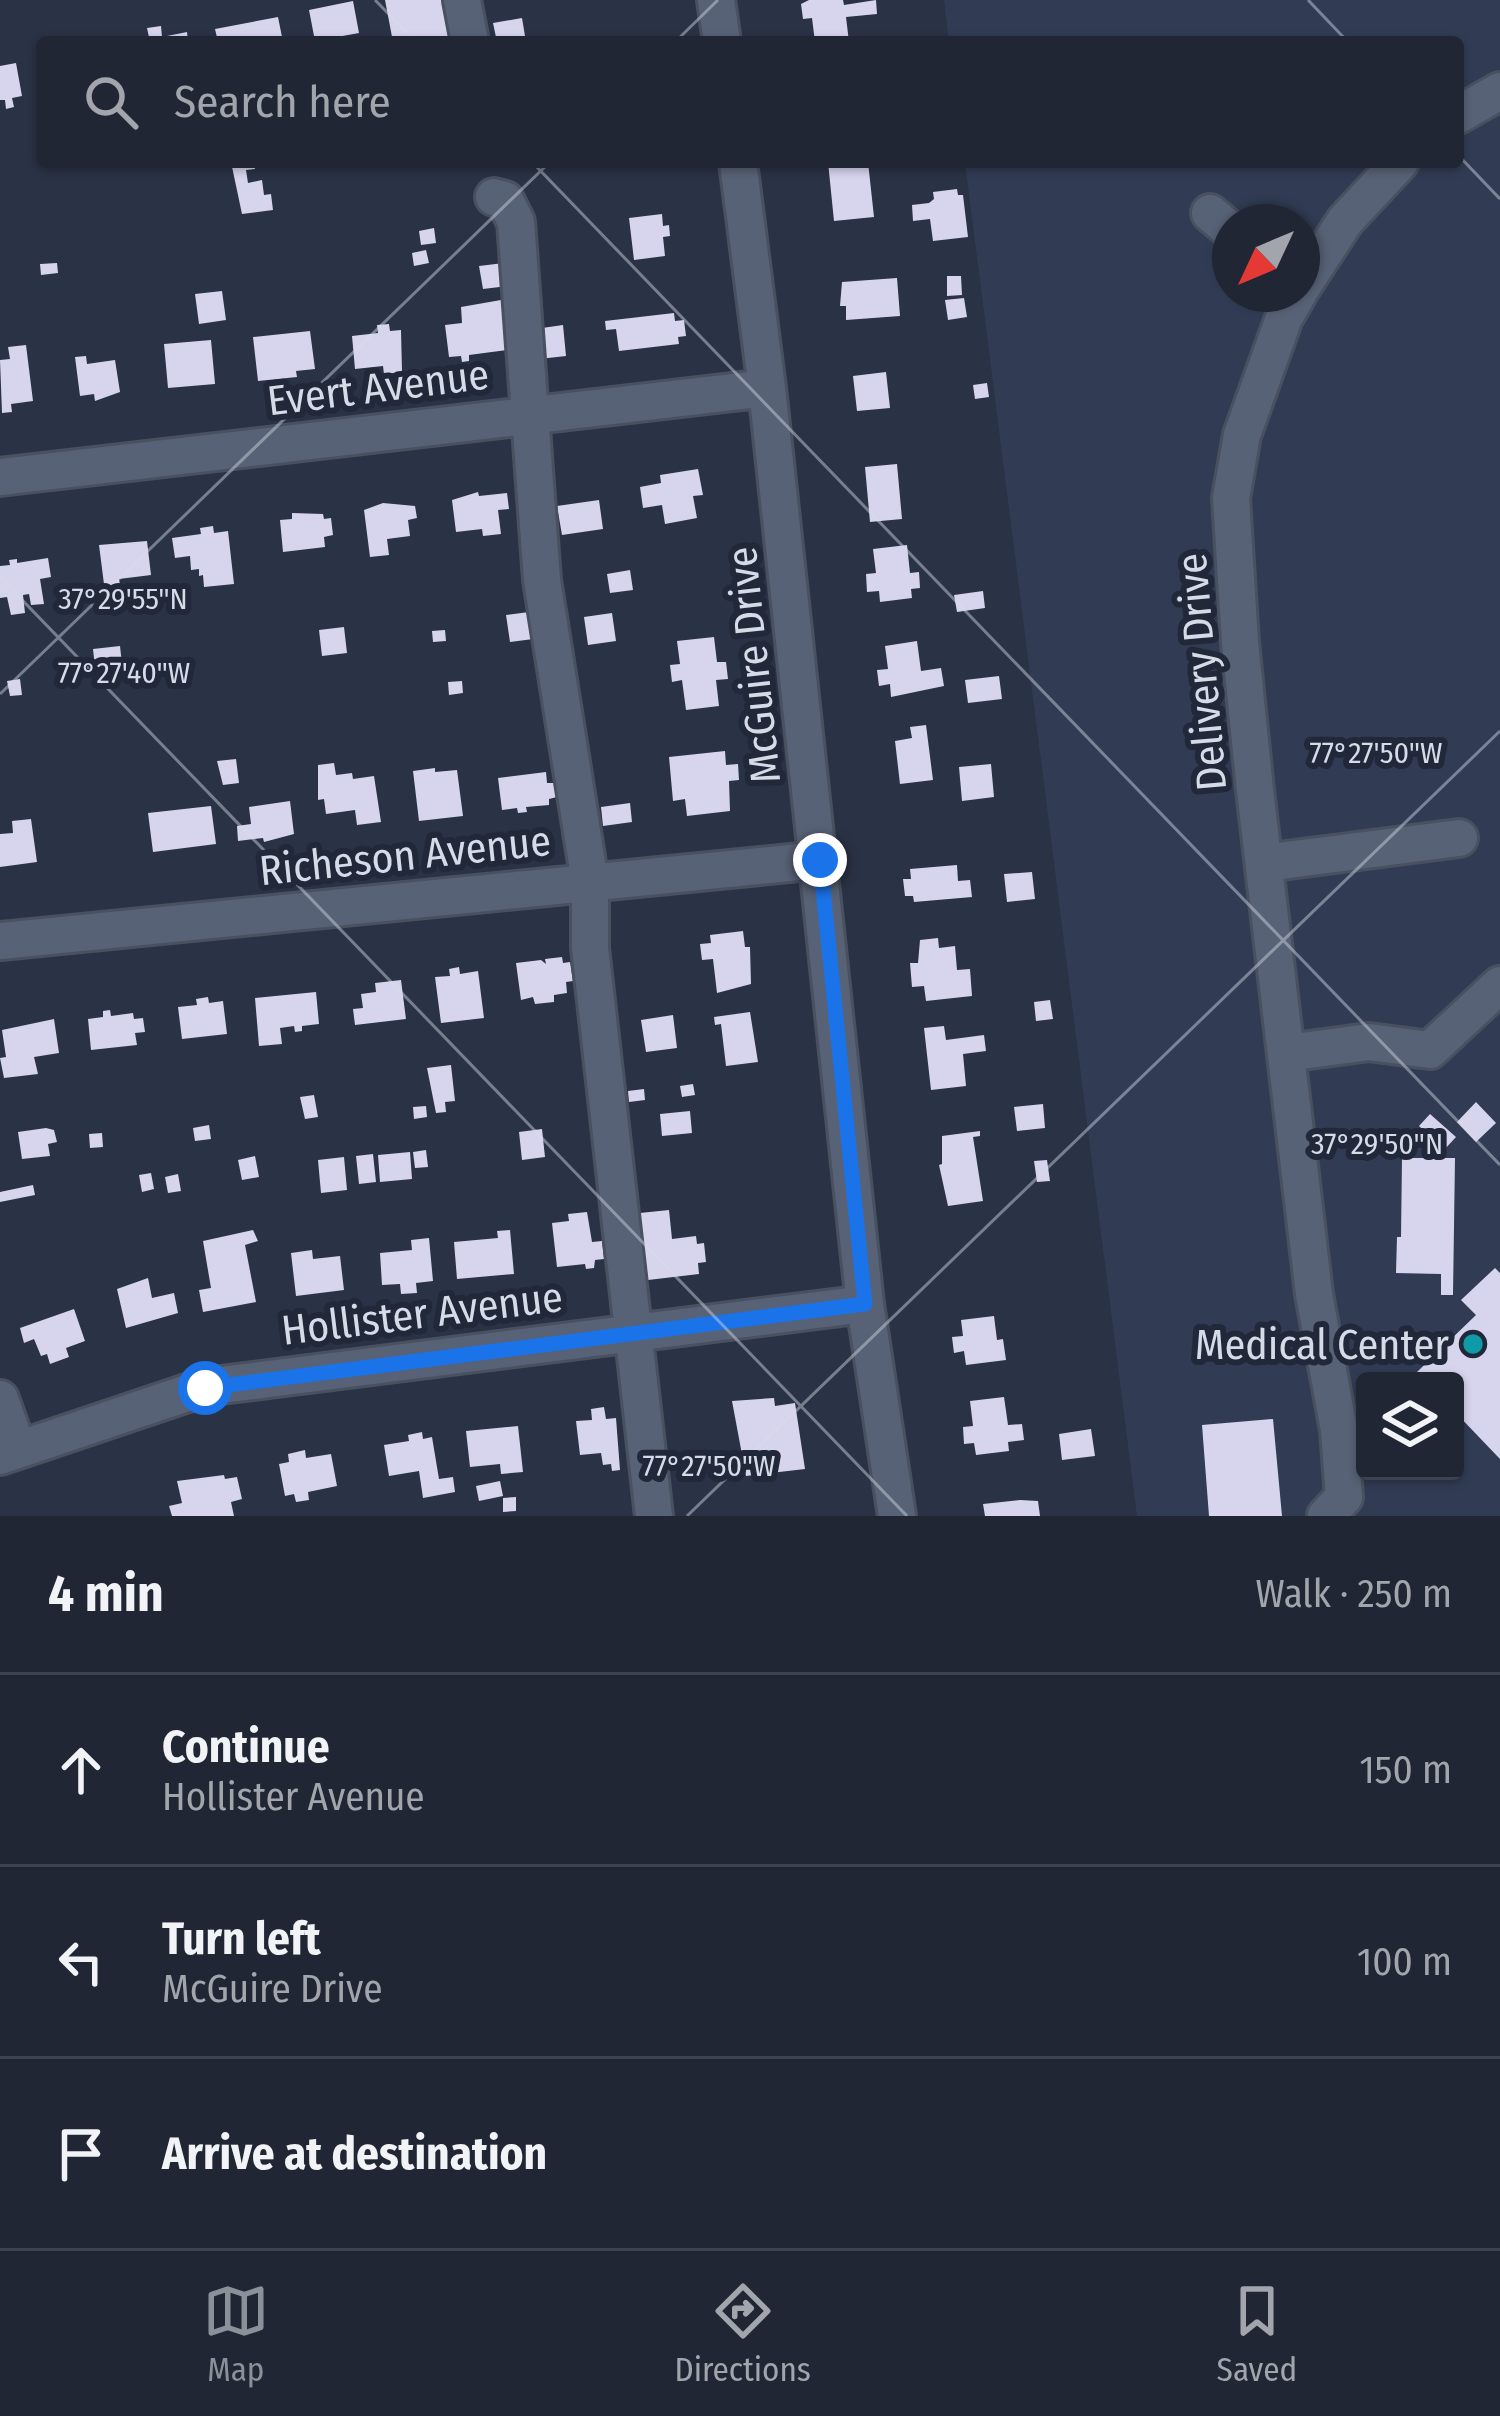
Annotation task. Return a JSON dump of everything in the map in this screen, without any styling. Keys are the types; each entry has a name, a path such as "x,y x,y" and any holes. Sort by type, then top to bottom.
{"street":[{"path":"462,0 469,36"},
{"path":"716,0 721,36"},
{"path":"1464,112 1500,91"},
{"name":"McGuire Drive","path":"739,168 820,860 865,1304 897,1516"},
{"name":"Delivery Drive","path":"1320,257 1395,168"},
{"path":"494,196 505,200 516,222 542,580 590,882 590,948 654,1516"},
{"name":"Delivery Drive","path":"1287,312 1242,434 1231,497 1240,641 1264,863 1314,1294 1339,1430 1339,1510"},
{"name":"Evert Avenue","path":"0,477 767,388"},
{"path":"1264,863 1459,838"},
{"name":"Richeson Avenue","path":"0,940 820,860"},
{"path":"1287,1053 1369,1042 1430,1050 1500,985"},
{"name":"Hollister Avenue","path":"9,1453 205,1388 865,1304"},
{"path":"0,1399 9,1453"}],"shaded area":[{"path":"944,0 1500,0 1500,1516 1137,1516 966,168 1464,168 1464,36 948,36"}],"building":[{"path":"385,0 449,0 457,36 392,36"},
{"path":"876,0 877,14 846,17 848,36 814,36 812,18 803,19 801,4"},
{"path":"353,1 359,33 314,36 309,10"},
{"path":"278,17 282,36 217,36 215,29"},
{"path":"522,18 525,36 496,36 493,23"},
{"path":"161,26 162,36 149,36 147,28"},
{"path":"16,63 22,96 12,98 14,107 6,109 5,100 0,100 0,66"},
{"path":"232,168 255,168 246,170 248,183 262,180 264,195 271,194 273,210 242,214"},
{"path":"829,168 869,168 874,217 834,221"},
{"path":"957,189 963,195 968,237 933,241 930,219 913,221 912,205 929,203 933,192"},
{"path":"662,214 670,236 663,237 665,256 634,260 629,218"},
{"path":"434,228 436,243 421,245 419,231"},
{"path":"426,250 429,263 414,266 412,253"},
{"path":"57,263 58,273 41,275 40,264"},
{"path":"504,263 508,286 483,289 479,266"},
{"path":"947,276 961,276 962,295 947,296"},
{"path":"897,278 900,316 846,320 846,306 840,306 842,282"},
{"path":"222,291 226,320 199,324 195,294"},
{"path":"964,298 967,317 948,320 945,300"},
{"path":"501,300 507,350 469,355 469,361 462,362 461,356 449,357 445,325 462,323 461,307"},
{"path":"674,313 675,321 684,320 686,336 678,337 679,344 619,351 616,329 606,330 605,321"},
{"path":"389,324 390,331 401,330 402,372 384,374 383,366 355,369 352,336 378,333 377,325"},
{"path":"563,325 566,356 539,359 535,329"},
{"path":"310,331 315,369 296,371 297,377 258,381 253,337"},
{"path":"211,340 215,384 168,388 164,344"},
{"path":"26,345 33,401 11,404 12,412 2,413 0,360 10,359 8,347"},
{"path":"86,356 87,364 115,360 120,392 95,401 94,394 80,396 75,357"},
{"path":"886,372 890,408 857,411 853,376"},
{"path":"987,383 989,397 975,399 973,385"},
{"path":"897,464 902,519 870,522 865,467"},
{"path":"698,469 703,495 693,496 697,518 665,524 662,505 643,508 640,487 661,483 660,475"},
{"path":"478,492 479,496 507,493 509,509 498,510 501,534 483,536 482,529 456,532 452,500"},
{"path":"599,500 603,529 562,535 557,506"},
{"path":"383,503 415,506 417,518 408,520 410,536 387,539 389,555 370,557 364,510"},
{"path":"292,513 331,518 333,535 324,537 325,547 283,552 280,520 292,519"},
{"path":"213,526 214,533 228,531 234,584 204,587 199,569 191,570 190,556 175,558 172,538 201,534 200,528"},
{"path":"147,541 151,575 119,579 121,590 105,592 99,545"},
{"path":"907,545 910,573 919,572 920,588 911,589 912,598 880,602 879,591 867,592 866,574 876,573 873,549"},
{"path":"48,558 51,577 40,579 44,604 31,605 29,594 23,595 25,613 11,615 7,597 0,598 0,566 10,565 9,560"},
{"path":"630,570 633,590 610,593 607,574"},
{"path":"983,591 985,608 957,612 954,595"},
{"path":"537,611 541,638 510,642 506,615"},
{"path":"612,613 616,641 588,645 584,617"},
{"path":"344,627 347,653 322,656 319,630"},
{"path":"445,630 446,641 433,642 432,631"},
{"path":"714,637 717,662 726,662 728,679 716,680 719,706 686,710 682,680 672,682 670,665 680,664 677,641"},
{"path":"917,641 921,671 941,668 944,686 891,697 890,684 879,686 877,670 888,669 885,646"},
{"path":"120,646 123,673 96,676 93,649"},
{"path":"999,676 1002,699 968,703 965,680"},
{"path":"20,679 22,695 10,696 7,681"},
{"path":"462,681 463,693 449,695 448,682"},
{"path":"926,725 933,780 900,784 895,741 912,738 910,727"},
{"path":"725,751 726,765 738,764 739,780 729,781 730,811 687,816 685,799 673,801 669,757"},
{"path":"236,759 239,783 223,785 217,761"},
{"path":"334,763 336,775 374,776 381,822 357,825 355,810 326,814 324,799 318,800 318,765"},
{"path":"991,764 994,797 962,801 959,767"},
{"path":"435,768 435,772 457,770 463,816 419,821 413,771"},
{"path":"546,772 547,783 555,783 557,797 549,799 549,805 526,807 527,812 518,813 517,808 502,810 498,778"},
{"path":"290,801 294,834 264,842 263,838 238,841 237,826 251,824 249,807"},
{"path":"630,803 632,822 603,826 601,807"},
{"path":"211,806 216,844 153,852 148,813"},
{"path":"31,819 37,862 0,867 0,834 13,833 12,821"},
{"path":"957,865 958,881 970,880 972,897 914,902 913,896 905,896 903,879 911,879 910,869"},
{"path":"1032,872 1035,899 1007,902 1004,874"},
{"path":"743,931 745,947 750,947 751,984 717,993 713,959 702,960 700,944 711,943 710,935"},
{"path":"938,938 939,948 955,946 957,970 970,969 972,996 926,1001 924,986 912,987 910,963 918,963 920,940"},
{"path":"562,957 563,963 570,962 573,981 566,982 567,993 554,995 554,1002 535,1004 533,997 521,1000 516,963 541,960 546,964 545,959"},
{"path":"459,967 460,974 478,971 484,1018 441,1023 435,977 450,976 449,969"},
{"path":"401,980 406,1019 355,1025 353,1009 363,1008 361,994 376,992 375,983"},
{"path":"316,992 319,1024 295,1032 294,1026 280,1028 282,1044 259,1046 255,998"},
{"path":"208,997 209,1003 223,1001 227,1034 182,1039 178,1007 197,1005 196,999"},
{"path":"1050,1000 1053,1019 1036,1021 1034,1002"},
{"path":"110,1010 111,1016 133,1013 134,1019 143,1018 145,1032 135,1033 137,1045 91,1050 88,1019 103,1017 103,1011"},
{"path":"750,1012 758,1062 726,1066 721,1024 715,1025 714,1017"},
{"path":"673,1015 677,1048 646,1052 641,1020"},
{"path":"54,1019 59,1053 34,1057 38,1074 4,1078 2,1030"},
{"path":"944,1026 946,1040 984,1035 986,1051 963,1054 966,1086 931,1090 924,1028"},
{"path":"451,1065 455,1101 445,1102 446,1112 436,1113 427,1068"},
{"path":"693,1084 695,1095 682,1097 680,1086"},
{"path":"644,1089 645,1100 629,1102 628,1091"},
{"path":"314,1095 318,1117 305,1119 300,1097"},
{"path":"1476,1102 1496,1123 1476,1142 1457,1122"},
{"path":"1043,1104 1045,1128 1017,1131 1014,1107"},
{"path":"426,1106 427,1117 414,1119 413,1107"},
{"path":"690,1111 692,1133 662,1136 660,1114"},
{"path":"1430,1114 1456,1137 1444,1150 1419,1126"},
{"path":"209,1125 211,1139 195,1141 193,1128"},
{"path":"542,1129 545,1157 522,1160 519,1132"},
{"path":"54,1130 57,1142 48,1144 50,1156 22,1159 18,1132"},
{"path":"980,1131 980,1136 973,1137 983,1201 948,1206 939,1165 942,1136"},
{"path":"102,1133 103,1147 90,1148 89,1134"},
{"path":"426,1150 428,1167 415,1168 413,1152"},
{"path":"410,1152 412,1179 380,1182 378,1155"},
{"path":"373,1154 376,1182 359,1184 356,1156"},
{"path":"255,1156 259,1177 242,1180 238,1160"},
{"path":"344,1157 347,1190 321,1193 318,1160"},
{"path":"1402,1158 1455,1158 1453,1295 1441,1295 1441,1274 1396,1273"},
{"path":"1047,1160 1050,1181 1037,1182 1034,1161"},
{"path":"151,1173 154,1189 142,1192 139,1175"},
{"path":"178,1174 181,1191 168,1193 165,1177"},
{"path":"33,1185 35,1195 0,1202 0,1192"},
{"path":"669,1210 672,1239 696,1236 697,1244 704,1243 706,1262 698,1263 699,1274 648,1280 640,1213"},
{"path":"587,1212 592,1242 602,1241 604,1259 595,1260 594,1268 586,1269 585,1264 557,1267 552,1223 569,1221 568,1214"},
{"path":"253,1230 258,1241 245,1245 256,1302 203,1312 199,1290 211,1288 203,1241"},
{"path":"510,1230 514,1274 457,1279 454,1242 498,1238 497,1231"},
{"path":"429,1238 433,1281 416,1283 417,1293 401,1294 400,1284 382,1285 380,1253 412,1250 411,1240"},
{"path":"312,1250 313,1259 340,1256 344,1290 296,1296 291,1253"},
{"name":"Medical Center","path":"1495,1268 1500,1273 1500,1459 1464,1421 1464,1372 1417,1372 1476,1315 1461,1300"},
{"path":"148,1278 152,1298 174,1293 178,1313 126,1328 117,1289"},
{"path":"74,1309 85,1341 66,1348 69,1357 50,1364 34,1339 24,1343 20,1328"},
{"path":"994,1316 1006,1360 966,1365 964,1351 954,1353 952,1337 963,1336 961,1320"},
{"path":"1004,1397 1008,1425 1022,1424 1024,1440 1008,1442 1009,1451 976,1455 974,1443 964,1444 963,1427 973,1426 970,1401"},
{"path":"774,1398 775,1406 795,1403 805,1469 746,1476 732,1401"},
{"path":"604,1407 606,1419 616,1418 620,1470 603,1465 601,1453 580,1455 576,1421 592,1420 591,1409"},
{"path":"1273,1419 1282,1516 1209,1516 1202,1425"},
{"path":"518,1426 523,1472 501,1474 500,1464 470,1467 466,1431"},
{"path":"1091,1429 1095,1456 1062,1460 1059,1434"},
{"path":"422,1432 423,1439 432,1437 439,1479 453,1477 455,1492 423,1498 419,1471 389,1476 384,1445 409,1441 408,1435"},
{"path":"305,1450 306,1458 331,1454 337,1486 308,1492 309,1500 296,1502 294,1494 285,1496 279,1464 289,1462 288,1454"},
{"path":"224,1475 225,1479 237,1477 242,1499 231,1502 234,1516 172,1516 169,1506 182,1503 177,1481"},
{"path":"500,1481 503,1496 479,1501 476,1486"},
{"path":"516,1497 516,1511 503,1512 503,1498"},
{"path":"1038,1501 1040,1516 985,1516 983,1504"}],"place":[{"name":"Medical Center","path":"1473,1344"}],"route":[{"path":"205,1388 865,1304 820,860"}]}
